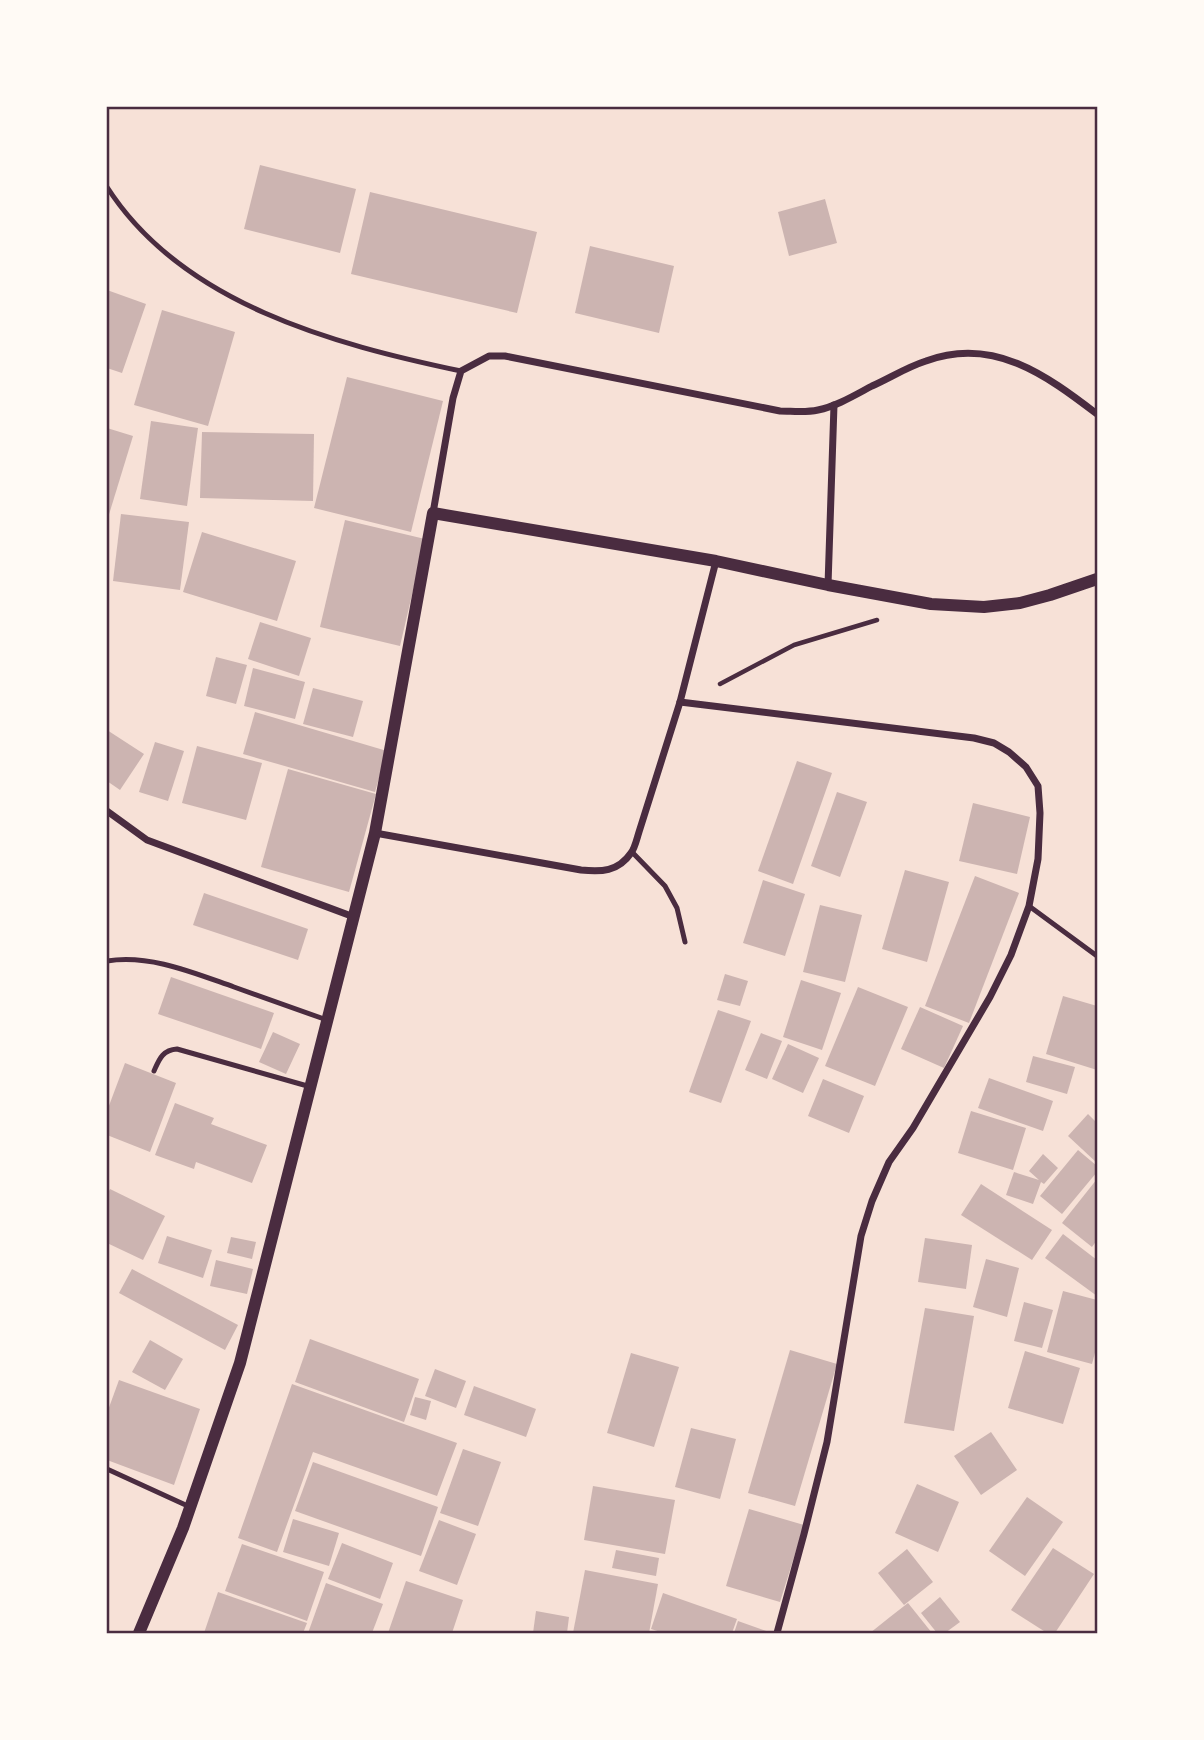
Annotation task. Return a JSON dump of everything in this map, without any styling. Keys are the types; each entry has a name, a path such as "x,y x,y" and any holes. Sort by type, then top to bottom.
{"street":[{"path":"139,1633 190,1507 240,1363 311,1087 375,833 453,398 461,371 489,356 505,356 780,411 804,412 834,405 926,360 978,352 1004,357 1027,367 1097,414"},
{"path":"828,585 834,405"},
{"path":"433,513 716,561 931,604 984,607 1020,603 1097,579"},
{"path":"375,833 601,872 618,866 632,852 680,702 716,561"},
{"path":"680,702 974,738 994,743 1009,752 1026,767 1038,786 1038,859 1029,906 1011,955 990,998 913,1128 889,1162 861,1236 827,1442 777,1633"},
{"path":"107,811 147,840 354,917"}],"lane":[{"path":"107,187 149,240 233,299 350,345 461,371"},
{"path":"632,852 665,886 677,908 685,943"},
{"path":"1029,906 1097,956"},
{"path":"107,961 146,961 186,970 327,1020"},
{"path":"154,1071 160,1057 167,1051 177,1049 311,1087"},
{"path":"107,1469 190,1507"}],"path":[{"path":"706,705 720,684 794,645 879,619"}],"building":[{"path":"260,165 356,189 340,253 244,229"},
{"path":"370,192 537,232 517,313 351,274"},
{"path":"825,199 837,243 789,256 778,212"},
{"path":"590,246 674,266 659,333 575,313"},
{"path":"107,290 146,304 122,373 107,368"},
{"path":"162,310 235,332 208,426 134,405"},
{"path":"347,377 443,401 411,532 314,508"},
{"path":"151,421 198,428 187,506 140,499"},
{"path":"107,428 133,436 107,521"},
{"path":"202,432 314,434 313,501 200,498"},
{"path":"121,514 189,522 180,590 113,581"},
{"path":"345,520 425,539 400,646 320,627"},
{"path":"202,532 296,561 277,621 183,592"},
{"path":"260,622 311,638 299,676 248,659"},
{"path":"216,657 247,665 236,704 206,696"},
{"path":"253,668 305,682 295,719 244,706"},
{"path":"313,688 363,701 353,737 303,724"},
{"path":"255,712 387,751 375,792 243,754"},
{"path":"107,730 144,754 120,790 107,781"},
{"path":"155,742 184,751 168,801 139,792"},
{"path":"197,746 262,763 246,820 182,803"},
{"path":"797,761 832,773 793,884 758,871"},
{"path":"288,769 376,794 349,892 261,867"},
{"path":"837,792 867,802 840,877 811,866"},
{"path":"973,803 1030,817 1017,874 959,861"},
{"path":"905,870 949,882 927,962 882,949"},
{"path":"975,876 1019,893 969,1023 925,1006"},
{"path":"763,880 805,894 785,956 743,943"},
{"path":"204,893 308,929 298,960 193,925"},
{"path":"820,905 862,915 845,982 803,972"},
{"path":"725,974 748,981 740,1006 717,1000"},
{"path":"171,977 274,1013 261,1049 158,1014"},
{"path":"801,980 841,993 822,1050 783,1037"},
{"path":"858,987 908,1007 875,1086 825,1066"},
{"path":"1063,996 1097,1006 1097,1070 1046,1054"},
{"path":"920,1007 963,1026 944,1068 901,1049"},
{"path":"718,1010 751,1021 721,1103 689,1092"},
{"path":"273,1032 300,1044 286,1074 259,1062"},
{"path":"761,1033 782,1041 767,1079 745,1070"},
{"path":"788,1044 819,1058 803,1093 772,1079"},
{"path":"1033,1056 1075,1067 1067,1094 1026,1082"},
{"path":"125,1063 176,1083 150,1152 107,1135 107,1111"},
{"path":"989,1078 1053,1101 1043,1131 978,1108"},
{"path":"823,1079 864,1096 849,1133 808,1116"},
{"path":"175,1103 214,1118 211,1124 267,1145 252,1183 196,1162 194,1169 155,1155"},
{"path":"971,1111 1026,1128 1013,1170 958,1153"},
{"path":"1088,1114 1097,1123 1097,1163 1068,1136"},
{"path":"1078,1150 1097,1166 1097,1172 1062,1214 1040,1196"},
{"path":"1043,1154 1058,1168 1044,1184 1041,1182 1033,1204 1006,1195 1014,1172 1039,1180 1029,1171"},
{"path":"1097,1179 1097,1240 1092,1247 1062,1223"},
{"path":"981,1184 1052,1230 1032,1260 961,1215"},
{"path":"110,1189 165,1216 143,1260 107,1243 107,1195"},
{"path":"1063,1234 1097,1260 1097,1296 1045,1258"},
{"path":"167,1236 212,1250 203,1278 158,1263"},
{"path":"231,1237 256,1242 252,1259 227,1253"},
{"path":"925,1238 972,1245 966,1289 918,1282"},
{"path":"986,1259 1019,1268 1007,1317 973,1307"},
{"path":"216,1260 253,1269 247,1294 210,1286"},
{"path":"132,1269 238,1325 225,1350 119,1293"},
{"path":"1063,1291 1097,1300 1097,1345 1092,1364 1047,1352"},
{"path":"1024,1302 1053,1310 1042,1348 1014,1341"},
{"path":"925,1308 974,1316 954,1431 904,1423"},
{"path":"310,1339 419,1379 404,1422 295,1382"},
{"path":"150,1340 183,1359 165,1390 132,1372"},
{"path":"790,1350 837,1364 795,1506 748,1493"},
{"path":"1025,1351 1080,1368 1063,1424 1008,1408"},
{"path":"631,1353 679,1367 654,1447 607,1433"},
{"path":"435,1369 466,1381 456,1408 425,1396"},
{"path":"119,1380 200,1409 174,1485 107,1460 107,1413"},
{"path":"292,1384 457,1443 437,1496 313,1452 277,1552 238,1538"},
{"path":"474,1386 536,1409 526,1437 464,1415"},
{"path":"415,1397 431,1401 426,1420 410,1415"},
{"path":"691,1428 736,1439 720,1499 675,1487"},
{"path":"991,1432 1017,1470 981,1495 954,1456"},
{"path":"463,1449 501,1462 478,1526 440,1513"},
{"path":"313,1462 438,1507 421,1556 295,1511"},
{"path":"917,1484 959,1502 938,1552 895,1533"},
{"path":"593,1486 675,1500 665,1554 584,1540"},
{"path":"1027,1497 1063,1522 1025,1576 989,1551"},
{"path":"749,1509 804,1525 780,1602 726,1586"},
{"path":"293,1519 339,1533 329,1566 283,1552"},
{"path":"439,1520 476,1534 457,1585 419,1571"},
{"path":"342,1543 393,1563 380,1599 328,1579"},
{"path":"242,1544 324,1572 307,1621 225,1591"},
{"path":"1053,1548 1094,1574 1055,1633 1047,1633 1011,1610"},
{"path":"907,1549 933,1582 904,1605 878,1573"},
{"path":"616,1550 659,1558 656,1576 612,1568"},
{"path":"585,1570 658,1584 649,1633 573,1633"},
{"path":"406,1581 463,1600 452,1633 388,1633"},
{"path":"326,1583 383,1604 372,1633 308,1633"},
{"path":"218,1592 307,1623 303,1633 204,1633"},
{"path":"663,1593 737,1619 732,1633 664,1633 651,1629"},
{"path":"940,1597 960,1622 945,1633 937,1633 921,1613"},
{"path":"908,1603 932,1633 870,1633 890,1617"},
{"path":"536,1611 569,1617 567,1633 533,1633"},
{"path":"738,1621 772,1633 734,1633"}]}
